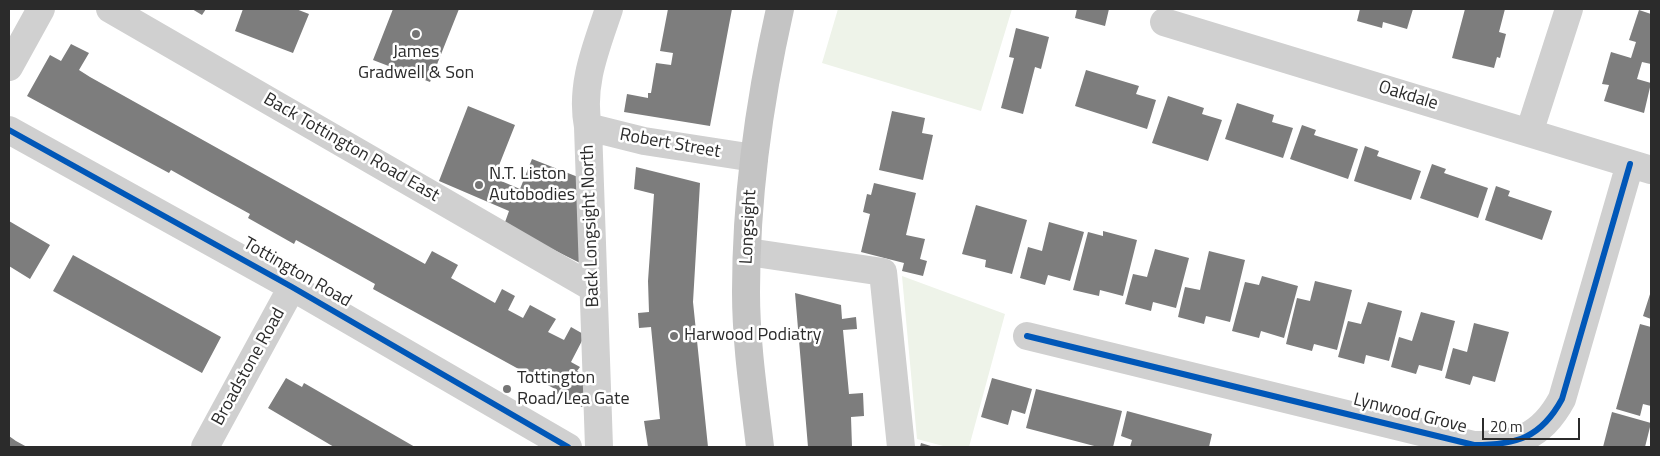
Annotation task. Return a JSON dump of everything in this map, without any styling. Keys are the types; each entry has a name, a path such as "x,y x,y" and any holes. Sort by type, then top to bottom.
{"main road":[{"name":"Longsight","path":"760,447 749,352 746,293 754,158 764,78 780,9"}],"street":[{"path":"9,67 41,9"},
{"name":"Back Tottington Road East","path":"110,9 593,288"},
{"name":"Back Longsight North","path":"599,447 588,127 584,106 587,76 609,9"},
{"path":"1528,132 1569,9"},
{"name":"Oakdale","path":"1163,24 1640,167"},
{"name":"Robert Street","path":"588,127 644,141 754,158"},
{"name":"Tottington Road","path":"9,130 292,287 568,447"},
{"name":"Lynwood Grove","path":"1027,336 1474,445 1498,445 1518,440 1538,431 1552,418 1562,399 1640,167"},
{"path":"748,252 882,272 901,447"},
{"name":"Broadstone Road","path":"205,447 292,287"}],"shaded area":[{"path":"838,9 1012,9 981,111 822,63"},
{"path":"902,276 1005,314 969,447 947,447 917,439"}],"building":[{"path":"192,9 206,9 202,15"},
{"path":"243,9 296,9 309,14 293,53 235,31"},
{"name":"James Gradwell & Son","path":"393,9 459,9 430,82 373,60"},
{"path":"668,9 732,9 710,126 624,112 627,94 648,98 648,93 651,93 656,63 671,65 673,53 660,51"},
{"path":"1077,9 1109,9 1105,26 1075,18"},
{"path":"1360,9 1413,9 1407,29 1383,22 1382,28 1357,21"},
{"path":"1465,9 1505,9 1499,32 1506,34 1500,58 1497,57 1494,68 1452,58"},
{"path":"1639,10 1651,14 1651,64 1642,62 1637,79 1651,83 1644,113 1604,101 1609,85 1602,84 1611,52 1631,58 1636,42 1629,40"},
{"path":"1016,28 1049,37 1041,69 1035,67 1023,114 1001,108 1014,58 1009,57"},
{"path":"71,44 89,53 79,70 90,77 425,264 432,251 458,265 451,278 495,303 502,289 515,296 508,310 523,318 530,305 556,319 548,332 564,340 571,327 585,335 571,362 580,367 577,371 587,376 587,397 582,407 554,392 555,389 373,289 375,284 296,240 294,244 248,218 250,214 171,170 169,173 27,96 50,55 61,61"},
{"path":"1086,70 1139,86 1136,94 1156,100 1147,129 1075,106"},
{"path":"1168,96 1204,108 1202,114 1222,120 1208,161 1152,143"},
{"path":"1237,103 1274,115 1272,122 1293,128 1283,158 1225,139"},
{"name":"N.T. Liston Autobodies","path":"468,106 515,125 494,178 520,189 532,159 578,177 580,263 504,225 509,211 439,181"},
{"path":"892,111 925,118 922,133 933,135 923,180 879,170"},
{"path":"1302,125 1316,130 1314,135 1358,149 1348,179 1290,159"},
{"path":"1365,146 1379,151 1377,156 1421,171 1411,200 1354,181"},
{"path":"1432,164 1446,169 1444,173 1488,188 1478,218 1420,198"},
{"path":"636,167 700,183 693,302 708,447 648,447 644,421 660,419 651,327 639,328 638,313 649,312 648,281 654,194 634,189"},
{"path":"874,183 916,193 906,235 925,239 920,259 927,261 923,276 902,271 904,263 861,252 870,214 863,212 867,194 871,195"},
{"path":"1496,186 1510,191 1508,196 1552,211 1542,240 1485,220"},
{"path":"976,205 1027,220 1012,274 985,267 986,260 962,254"},
{"path":"9,221 50,245 30,279 9,266"},
{"path":"1049,222 1084,232 1070,281 1048,275 1045,285 1020,278 1028,247 1042,251"},
{"path":"1103,231 1137,240 1123,296 1100,290 1099,296 1073,290 1088,232 1103,236"},
{"path":"1155,249 1189,258 1176,308 1153,302 1151,311 1125,304 1133,274 1147,277"},
{"path":"1209,251 1245,260 1230,322 1206,316 1204,324 1178,317 1185,287 1200,290"},
{"path":"73,255 221,337 202,373 53,291"},
{"path":"1262,276 1298,286 1284,338 1261,331 1259,338 1232,331 1245,282 1259,285"},
{"path":"1315,281 1352,290 1337,350 1314,344 1312,351 1286,344 1297,298 1310,301"},
{"path":"1651,291 1651,319 1643,316"},
{"path":"795,293 841,305 842,319 856,317 857,329 843,330 849,394 863,393 864,416 851,417 852,447 808,447"},
{"path":"1368,302 1402,311 1389,361 1366,355 1364,364 1338,357 1348,321 1361,324"},
{"path":"1421,312 1455,321 1442,371 1419,365 1416,374 1391,367 1399,337 1412,341"},
{"path":"1474,323 1509,332 1495,382 1473,376 1470,385 1445,378 1453,348 1467,352"},
{"path":"1640,324 1651,327 1651,406 1643,404 1640,416 1616,409"},
{"path":"286,378 302,387 304,383 415,447 334,447 268,408"},
{"path":"992,378 1032,389 1025,414 1012,410 1008,425 981,417"},
{"path":"1036,389 1122,411 1113,447 1098,447 1026,428"},
{"path":"1127,411 1212,434 1209,447 1130,447 1132,440 1121,436"},
{"path":"1612,412 1651,423 1645,447 1603,447"},
{"path":"9,436 16,441 27,447 9,447"},
{"path":"921,443 934,447 920,447"}],"cycle path":[{"path":"9,130 292,287 568,447"},
{"path":"1027,336 1474,445 1515,441 1526,437 1545,423 1562,399 1630,164"}],"place":[{"name":"James Gradwell & Son","path":"416,34"},
{"name":"N.T. Liston Autobodies","path":"479,185"},
{"name":"Harwood Podiatry","path":"674,336"},
{"name":"Tottington Road/Lea Gate","path":"507,389"}]}
